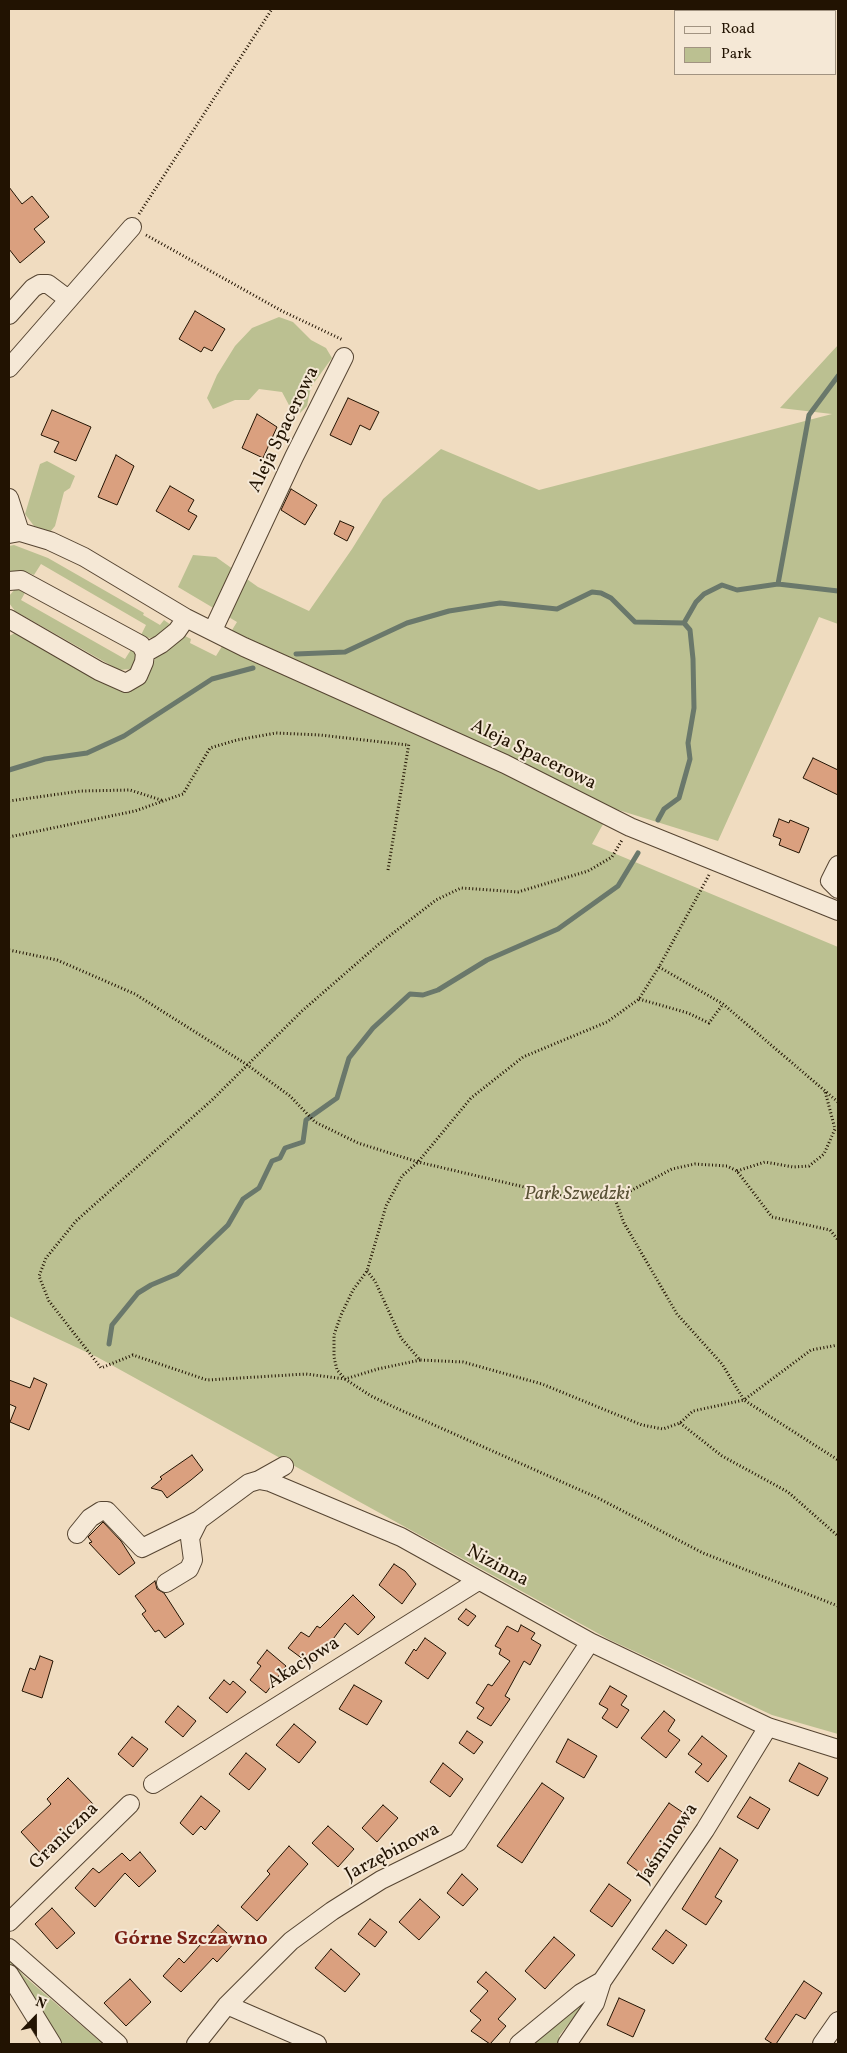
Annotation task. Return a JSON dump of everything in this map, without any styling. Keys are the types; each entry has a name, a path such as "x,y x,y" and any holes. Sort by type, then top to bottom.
{"street":[{"path":"9,368 132,227"},
{"path":"9,315 33,288 40,284 48,284 68,300"},
{"name":"Aleja Spacerowa","path":"213,630 344,358"},
{"path":"9,498 14,533"},
{"name":"Aleja Spacerowa","path":"14,533 50,541 84,557 186,618 244,647 505,764 630,827 838,911"},
{"path":"9,581 21,580 141,645 145,653 144,662 138,676 126,683 99,670 9,619"},
{"path":"145,653 178,631 186,618"},
{"path":"806,897 816,888 834,885 838,865"},
{"path":"77,1534 90,1518 107,1511 142,1548 199,1520 249,1483 284,1466"},
{"name":"Nizinna","path":"258,1480 270,1482 401,1537 590,1642 768,1727 838,1749"},
{"path":"166,1583 189,1569 193,1560 190,1538 199,1520"},
{"name":"Akacjowa","path":"153,1784 478,1581"},
{"name":"Jarzębinowa","path":"196,2044 227,2005 292,1941 332,1911 381,1880 458,1842 590,1642"},
{"name":"Jaśminowa","path":"567,2044 595,2003 602,1981 705,1830 768,1727"},
{"name":"Graniczna","path":"9,1922 130,1804"},
{"path":"9,1948 118,2044"},
{"path":"9,1974 52,2044"},
{"name":"Jaśminowa","path":"519,2044 581,1993 602,1981"},
{"path":"227,2005 317,2044"},
{"path":"822,2044 838,2021"}],"path":[{"path":"272,9 132,227 282,311 349,343 344,358"},
{"path":"9,837 136,811 183,794 210,748 237,740 276,734 311,734 408,745"},
{"path":"388,870 410,738"},
{"path":"9,801 81,791 130,790 164,801"},
{"path":"630,827 612,857 588,870 518,892 461,888 436,900 372,950 302,1011 246,1064 212,1100 76,1221 46,1258 39,1276 49,1301 102,1368 133,1355 206,1380 306,1374 345,1379 396,1408 598,1498 703,1553 838,1606"},
{"path":"345,1379 338,1370 334,1357 334,1335 353,1290 367,1271 386,1206 402,1176 418,1162 471,1098 523,1057 607,1022 639,999 659,967 717,862"},
{"path":"9,950 57,960 135,994 246,1064 290,1096 315,1122 358,1143 418,1162 575,1199 615,1199 640,1188 660,1173 679,1167 694,1164 727,1166 737,1171 772,1217 830,1230 838,1240"},
{"path":"659,967 723,1004 838,1102"},
{"path":"639,999 688,1013 709,1023 723,1004"},
{"path":"737,1171 765,1162 793,1167 809,1166 824,1154 835,1129 824,1090"},
{"path":"615,1199 624,1223 677,1314 722,1364 744,1400 838,1460"},
{"path":"367,1271 375,1281 402,1338 420,1360"},
{"path":"345,1379 378,1369 420,1360 463,1362 542,1384 642,1426 663,1429 680,1423 693,1411 744,1400 811,1350 838,1345"},
{"path":"680,1423 722,1456 788,1492 837,1537"}],"green space":[{"path":"279,317 293,322 311,340 326,348 332,358 311,387 307,406 300,413 290,407 282,392 259,389 249,400 235,400 213,409 207,398 217,375 235,346 252,328"},
{"name":"Park Szwedzki","path":"838,345 838,624 819,617 718,841 612,808 592,844 838,947 838,1734 772,1715 610,1640 97,1357 9,1316 9,636 19,631 93,674 146,679 158,652 181,634 191,639 190,643 216,656 237,622 178,587 193,555 216,557 258,587 309,611 352,549 383,499 441,449 539,490 832,414 780,408"},
{"path":"47,461 75,476 70,488 64,492 55,526 50,532 34,526 25,514 40,464"},
{"path":"14,545 48,558 144,613 143,615 160,625 164,620 171,625 156,637 149,638 141,635 146,625 41,564 34,575 26,572 9,574 9,546"},
{"path":"16,588 27,589 21,600 125,659 132,648 137,655 132,669 119,670 15,611 9,603 9,596"},
{"path":"9,1958 24,1976 103,2044 59,2044 9,1964"},
{"path":"582,1999 587,2000 559,2036 561,2044 529,2044"}],"building":[{"path":"9,187 22,204 32,196 49,217 34,229 45,242 20,263 9,249"},
{"path":"195,311 225,329 212,351 204,347 201,352 179,339"},
{"path":"348,398 379,412 370,430 360,425 351,445 330,435"},
{"path":"52,410 91,427 76,461 54,452 59,442 41,435"},
{"path":"257,414 277,427 263,458 242,448"},
{"path":"116,455 134,466 117,505 98,497"},
{"path":"170,486 194,500 188,511 197,516 189,530 156,511"},
{"path":"291,489 317,505 305,525 281,510"},
{"path":"340,521 354,527 347,541 334,534"},
{"path":"813,758 838,770 838,795 803,778"},
{"path":"779,819 789,823 790,820 809,828 799,853 779,845 781,839 773,836"},
{"path":"34,1378 47,1384 29,1430 10,1422 16,1407 9,1404 9,1380 30,1388"},
{"path":"192,1455 203,1470 191,1480 167,1498 162,1491 151,1488 162,1479 160,1477"},
{"path":"103,1522 121,1541 135,1563 119,1575 89,1543 92,1542 88,1537"},
{"path":"394,1564 405,1571 416,1584 402,1604 379,1585"},
{"path":"155,1581 157,1589 164,1593 184,1624 165,1638 159,1630 155,1632 142,1614 146,1611 135,1596"},
{"path":"353,1595 375,1617 358,1635 345,1623 322,1654 320,1653 311,1665 288,1648 301,1632 309,1637 317,1626 320,1628"},
{"path":"466,1609 476,1616 468,1626 458,1619"},
{"path":"521,1625 535,1633 531,1639 541,1645 530,1665 524,1661 505,1696 510,1699 491,1726 477,1718 484,1708 476,1703 488,1684 492,1686 510,1661 499,1654 501,1649 495,1646 507,1626 518,1632"},
{"path":"425,1638 446,1653 428,1679 405,1663 414,1649 416,1651"},
{"path":"267,1650 286,1666 266,1693 250,1680 261,1666 257,1663"},
{"path":"40,1656 53,1661 42,1698 22,1691 30,1668 35,1670"},
{"path":"224,1680 230,1685 233,1681 246,1692 227,1713 209,1698"},
{"path":"354,1685 382,1701 367,1725 339,1709"},
{"path":"610,1686 627,1696 621,1705 629,1710 617,1728 602,1718 608,1709 599,1704"},
{"path":"178,1706 196,1721 183,1737 165,1722"},
{"path":"664,1711 675,1720 668,1731 680,1740 666,1758 641,1738"},
{"path":"294,1724 316,1742 299,1763 276,1745"},
{"path":"467,1731 483,1742 474,1754 459,1743"},
{"path":"702,1736 727,1756 708,1782 695,1772 702,1764 688,1754"},
{"path":"132,1737 148,1749 133,1767 118,1754"},
{"path":"568,1739 597,1756 584,1778 556,1762"},
{"path":"246,1753 266,1769 249,1790 229,1774"},
{"path":"443,1763 463,1779 450,1797 430,1782"},
{"path":"799,1763 828,1778 818,1796 789,1781"},
{"path":"68,1778 94,1805 44,1857 21,1832 51,1804 47,1799"},
{"path":"542,1783 564,1798 522,1863 497,1846"},
{"path":"201,1796 220,1811 205,1830 201,1826 193,1835 180,1823"},
{"path":"750,1797 770,1809 758,1829 737,1817"},
{"path":"669,1803 691,1818 646,1877 627,1863"},
{"path":"383,1805 398,1818 377,1842 362,1828"},
{"path":"328,1826 354,1849 338,1867 312,1843"},
{"path":"289,1846 308,1864 257,1921 241,1907 270,1874 267,1871"},
{"path":"720,1848 738,1860 715,1897 722,1901 706,1925 682,1909"},
{"path":"140,1852 156,1871 139,1887 125,1873 95,1907 75,1888 93,1868 99,1873 122,1853 130,1861"},
{"path":"462,1874 478,1889 463,1906 447,1893"},
{"path":"609,1884 631,1900 612,1927 590,1911"},
{"path":"420,1899 440,1917 419,1940 399,1922"},
{"path":"52,1908 75,1933 57,1949 35,1924"},
{"path":"370,1919 387,1932 375,1947 358,1934"},
{"path":"218,1925 236,1941 217,1962 213,1958 181,1992 163,1976 179,1958 184,1963"},
{"path":"666,1930 687,1945 673,1964 652,1949"},
{"path":"554,1937 575,1955 545,1989 525,1971"},
{"path":"331,1949 360,1974 345,1992 315,1968"},
{"path":"486,1972 516,1999 498,2019 506,2026 490,2044 471,2031 481,2020 470,2011 488,1991 477,1982"},
{"path":"130,1979 151,2002 126,2026 104,2003"},
{"path":"804,1981 822,1993 805,2019 796,2014 776,2044 773,2044 765,2039"},
{"path":"619,1998 645,2010 633,2037 607,2025"}],"waterway":[{"path":"778,584 809,415 838,376"},
{"path":"296,654 345,652 407,623 449,611 500,603 557,609 592,592 601,593 611,598 635,622 684,623 696,602 704,594 722,585 737,590 778,584 838,591"},
{"path":"658,820 664,809 679,798 690,759 688,743 694,708 693,659 690,630 684,623"},
{"path":"9,770 45,759 87,753 124,736 212,679 253,668"},
{"path":"109,1344 112,1325 138,1293 177,1274 228,1225 243,1199 259,1188 272,1161 280,1158 285,1148 303,1142 306,1120 337,1098 349,1058 373,1028 410,994 423,995 438,990 487,960 558,929 618,886 638,853"}],"district":[{"name":"Górne Szczawno","path":"191,1940"}]}
